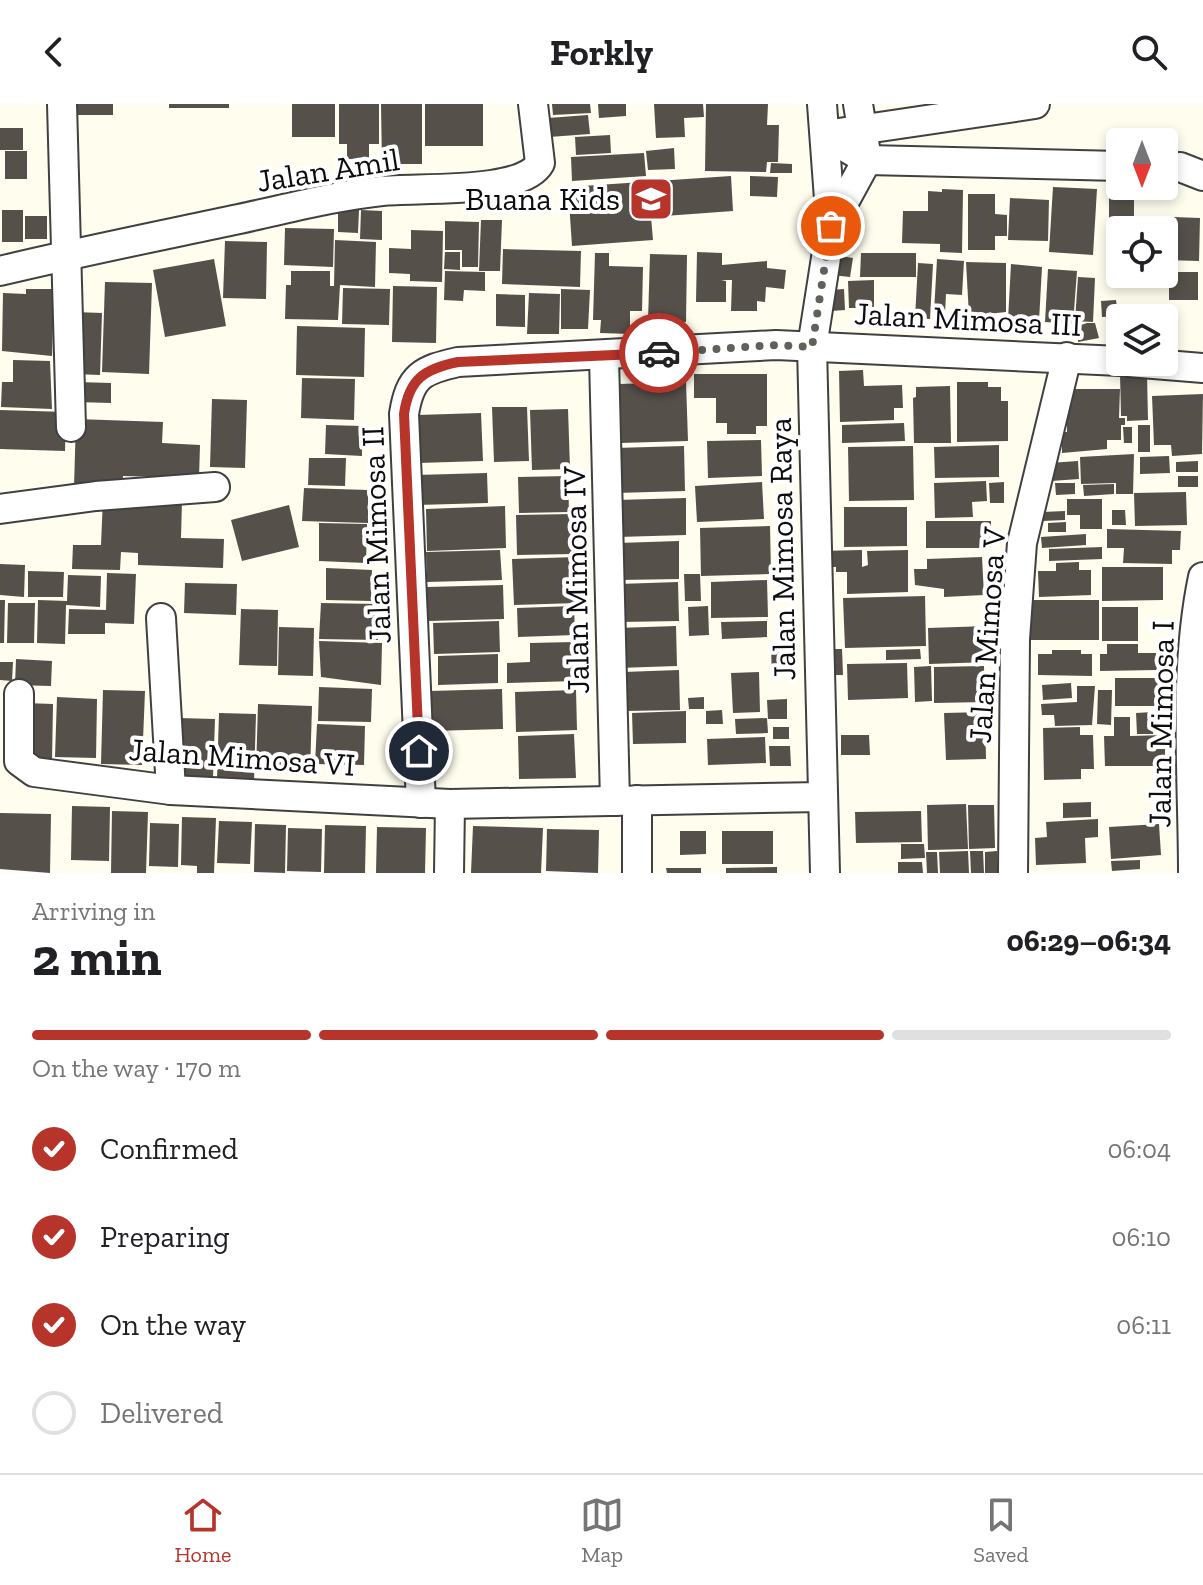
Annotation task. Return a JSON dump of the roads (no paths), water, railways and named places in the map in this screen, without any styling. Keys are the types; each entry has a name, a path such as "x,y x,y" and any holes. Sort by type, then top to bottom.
{"street":[{"path":"62,104 71,427"},
{"name":"Jalan Amil","path":"0,271 332,199 383,191 459,188 521,179 540,163 533,104"},
{"path":"825,135 861,116 1035,104"},
{"path":"825,135 828,105"},
{"path":"861,116 867,160"},
{"path":"825,135 867,160 1106,166"},
{"name":"Jalan Mimosa Raya","path":"825,135 831,226 812,347 825,873"},
{"name":"Jalan Mimosa Raya","path":"831,226 867,160"},
{"path":"1178,167 1203,176"},
{"name":"Jalan Mimosa II","path":"421,803 404,414 410,386 435,367 458,362 604,357 776,345 812,347"},
{"name":"Jalan Mimosa III","path":"812,347 1106,360"},
{"name":"Jalan Mimosa IV","path":"604,357 626,800 637,873"},
{"name":"Jalan Mimosa V","path":"1013,873 1015,639 1022,543 1067,357"},
{"path":"1178,366 1203,368"},
{"path":"0,509 96,496 215,487"},
{"name":"Jalan Mimosa I","path":"1193,873 1193,680 1196,611 1203,577"},
{"path":"161,618 171,790"},
{"name":"Jalan Mimosa VI","path":"19,694 19,761 34,772 171,790 450,804 821,797"},
{"path":"449,873 450,804"}],"place":[{"name":"Buana Kids","path":"651,199"}]}
